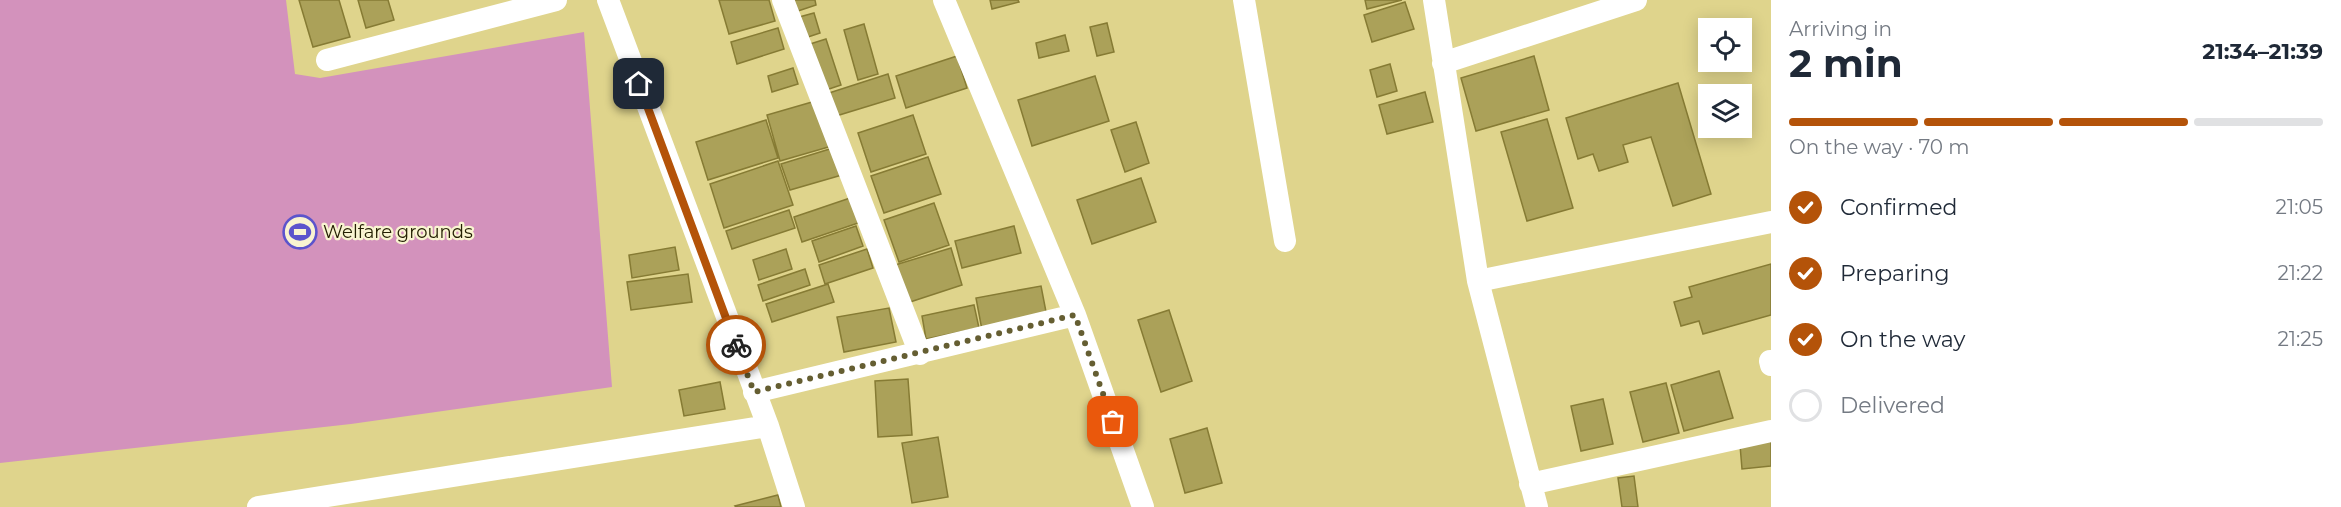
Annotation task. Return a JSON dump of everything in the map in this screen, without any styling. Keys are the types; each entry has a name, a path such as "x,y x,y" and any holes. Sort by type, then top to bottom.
{"street":[{"path":"327,60 556,0"},
{"path":"608,0 768,426 794,507"},
{"path":"783,0 920,354"},
{"path":"944,0 1075,315 1143,507"},
{"path":"1244,0 1285,241"},
{"path":"1434,0 1478,281 1537,507"},
{"path":"1443,63 1636,0"},
{"path":"1478,281 1771,222"},
{"path":"754,392 1075,315"},
{"path":"258,507 290,505 768,426"},
{"path":"1530,484 1771,431"}],"shaded area":[{"name":"Welfare grounds","path":"0,0 286,0 295,74 320,78 584,32 612,387 351,424 0,463"}],"building":[{"path":"299,0 339,0 350,37 313,47"},
{"path":"358,0 388,0 394,20 366,28"},
{"path":"719,0 769,0 775,21 729,34"},
{"path":"788,0 815,0 816,5 792,13"},
{"path":"990,0 1018,0 1019,2 992,9"},
{"path":"1365,0 1402,0 1367,9"},
{"path":"1405,2 1414,29 1372,42 1364,15"},
{"path":"814,13 820,33 805,38 799,17"},
{"path":"1107,23 1114,52 1097,56 1090,27"},
{"path":"864,24 878,74 858,80 844,30"},
{"path":"778,28 784,49 737,64 731,42"},
{"path":"1065,35 1069,51 1039,58 1036,43"},
{"path":"826,39 841,85 826,90 810,44"},
{"path":"957,56 967,88 906,108 896,76"},
{"path":"1534,56 1549,110 1476,131 1461,78"},
{"path":"1390,64 1397,91 1377,97 1370,70"},
{"path":"793,68 798,84 772,92 768,76"},
{"path":"888,74 895,98 836,116 829,93"},
{"path":"1095,76 1109,121 1032,146 1018,100"},
{"path":"1678,83 1711,194 1673,206 1651,137 1623,145 1628,162 1599,171 1593,154 1578,159 1566,118"},
{"path":"1425,92 1433,122 1387,134 1379,105"},
{"path":"819,100 832,146 780,161 767,115"},
{"path":"913,115 926,154 871,172 858,133"},
{"path":"1547,119 1573,208 1527,221 1501,132"},
{"path":"766,120 778,158 708,180 696,142"},
{"path":"1136,122 1149,163 1125,172 1111,130"},
{"path":"833,148 842,175 790,190 781,164"},
{"path":"928,157 941,194 884,213 871,176"},
{"path":"778,161 793,205 724,228 710,184"},
{"path":"1141,178 1156,222 1092,244 1077,200"},
{"path":"856,196 864,221 802,242 794,217"},
{"path":"934,203 949,245 899,262 884,220"},
{"path":"789,210 795,228 732,249 726,231"},
{"path":"856,226 863,246 819,262 812,241"},
{"path":"1014,226 1021,253 962,268 955,241"},
{"path":"675,247 679,270 632,278 629,255"},
{"path":"951,248 962,285 907,303 895,265"},
{"path":"786,249 792,269 759,280 753,260"},
{"path":"867,249 873,268 825,284 819,265"},
{"path":"1771,264 1771,315 1703,334 1699,321 1681,326 1674,302 1692,297 1689,287"},
{"path":"805,269 810,285 763,301 758,285"},
{"path":"688,274 692,302 631,310 627,282"},
{"path":"828,284 834,302 772,322 766,304"},
{"path":"1041,286 1047,317 982,330 976,298"},
{"path":"974,305 979,328 926,339 922,316"},
{"path":"889,308 896,342 844,352 837,317"},
{"path":"1169,310 1192,381 1161,392 1138,320"},
{"path":"1719,371 1733,418 1684,431 1671,385"},
{"path":"908,379 912,435 878,437 875,381"},
{"path":"720,382 725,409 684,416 679,390"},
{"path":"1666,383 1679,433 1643,442 1630,392"},
{"path":"1603,399 1613,444 1581,451 1571,406"},
{"path":"1207,428 1222,483 1185,493 1170,439"},
{"path":"938,437 948,497 912,503 902,443"},
{"path":"1771,441 1771,466 1742,469 1740,445"},
{"path":"1634,476 1638,507 1622,507 1618,478"},
{"path":"778,495 781,507 735,506"}],"way so far":[{"path":"736,345 754,392 1075,315 1113,422"}],"place":[{"name":"Welfare grounds","path":"300,232"}],"route":[{"path":"639,84 736,345"}]}
